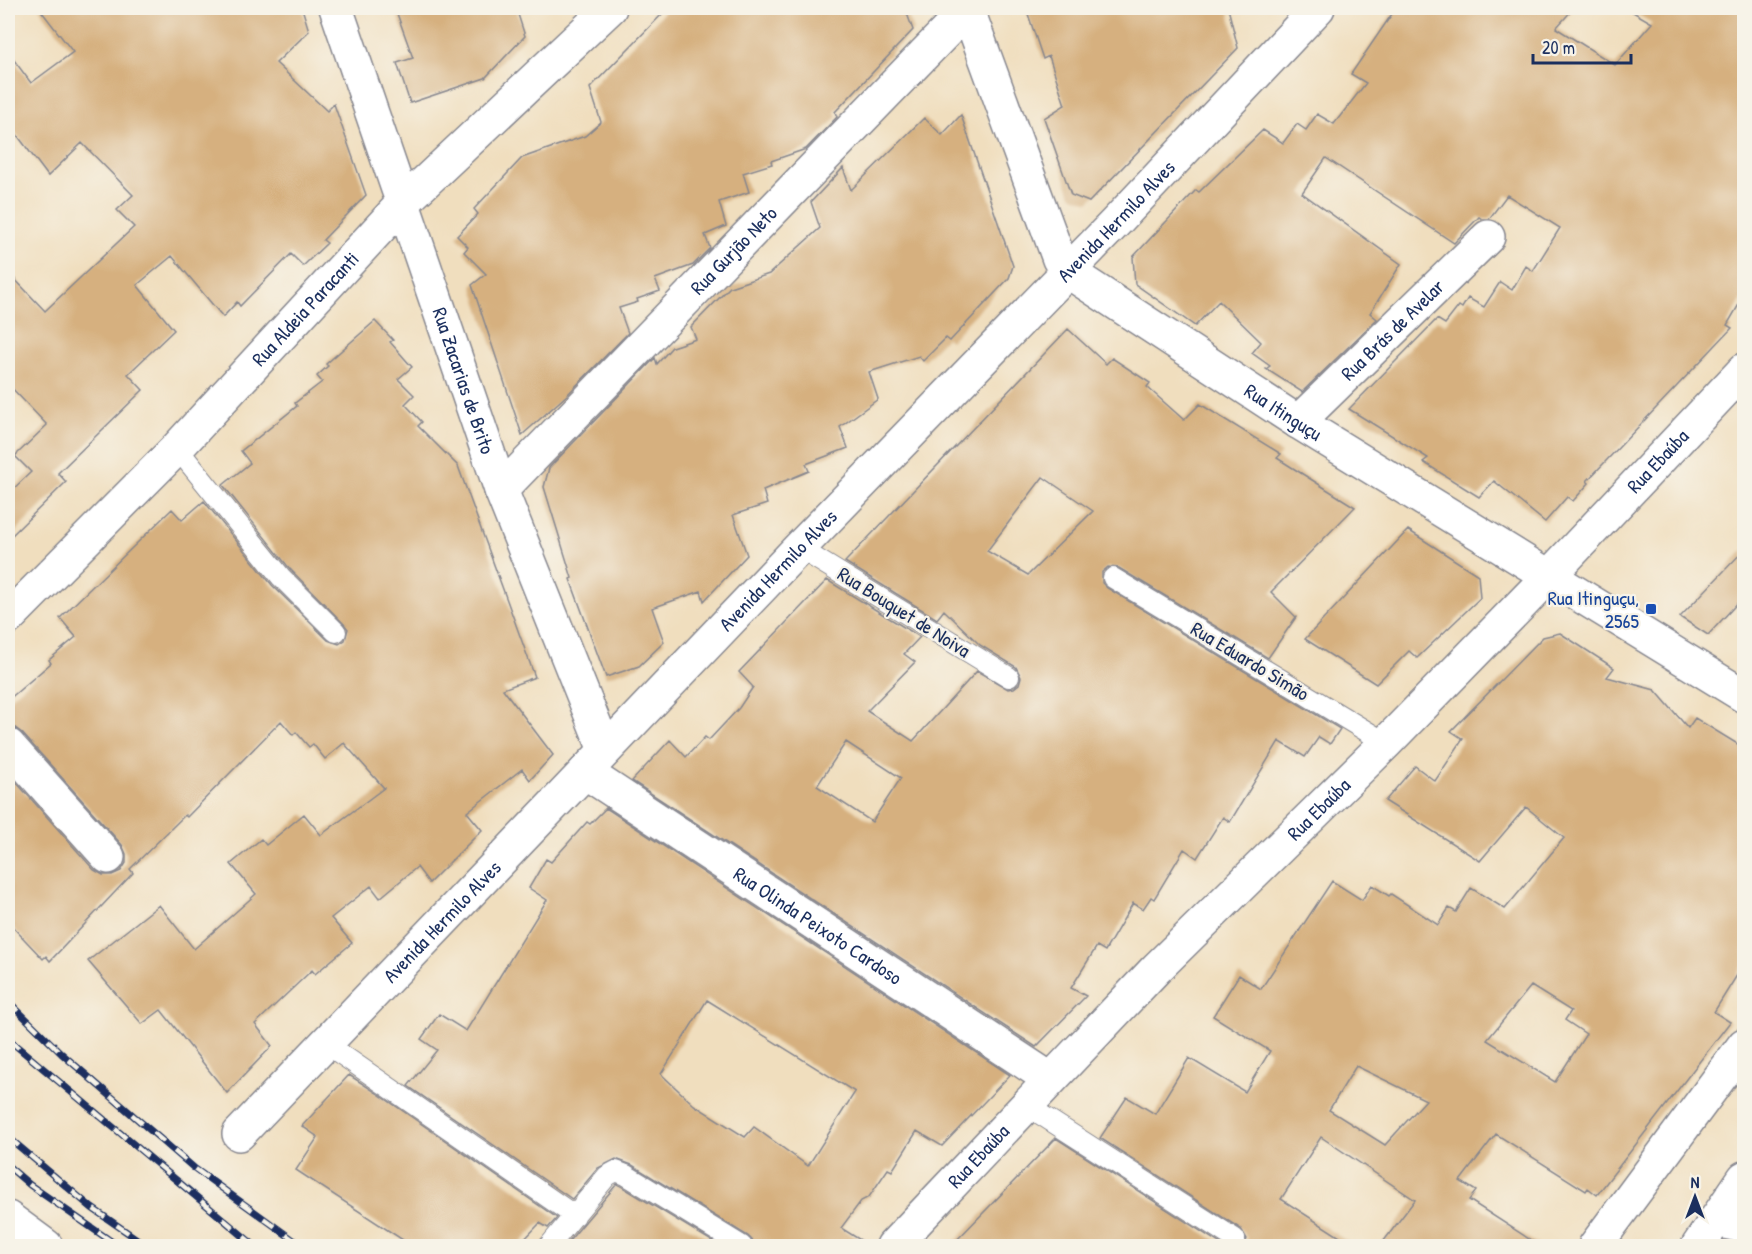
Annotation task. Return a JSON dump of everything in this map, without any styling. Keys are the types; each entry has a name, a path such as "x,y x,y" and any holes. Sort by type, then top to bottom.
{"main road":[{"name":"Rua Zacarias de Brito","path":"336,8 595,761"},
{"name":"Rua Aldeia Paracanti","path":"8,618 177,448 403,203 610,8"},
{"path":"967,8 1059,259 1067,271"},
{"name":"Rua Gurjão Neto","path":"501,490 967,8"},
{"name":"Avenida Hermilo Alves","path":"239,1134 1318,8"},
{"name":"Rua Brás de Avelar","path":"1298,422 1488,237"},
{"name":"Rua Itinguçu","path":"1067,271 1298,422 1744,696"},
{"name":"Rua Ebaúba","path":"893,1246 1156,969 1386,743 1549,576 1744,370"},
{"path":"8,745 108,857"},
{"name":"Rua Olinda Peixoto Cardoso","path":"595,761 1050,1079"},
{"path":"1594,1246 1744,1045"},
{"path":"1719,1231 1744,1178"},
{"path":"8,1218 46,1246"}],"lane":[{"path":"177,448 281,577 336,632"},
{"name":"Rua Bouquet de Noiva","path":"799,548 1010,677"},
{"name":"Rua Eduardo Simão","path":"1113,578 1386,743"},
{"path":"325,1043 575,1216"},
{"path":"1026,1105 1235,1239"},
{"path":"549,1246 607,1176 616,1171 742,1246"}],"building":[{"path":"39,8 302,8 309,31 276,63 327,111 334,104 366,195 323,240 327,243 303,266 291,254 240,306 237,302 223,317 172,256 137,285 174,330 128,374 143,390 58,473 66,482 8,539 8,494 31,472 15,456 47,425 8,384 8,272 45,311 134,227 117,210 133,195 82,143 48,176 8,123 8,52 31,83 73,52"},
{"path":"395,8 516,8 525,36 485,78 410,103 397,63 413,58"},
{"path":"668,8 905,8 913,30 835,112 837,117 806,149 771,161 772,164 743,173 749,192 719,202 726,226 705,235 710,248 693,265 655,279 660,291 619,308 628,333 567,395 522,435 472,285 486,274 464,252 468,247 457,236 478,214 474,209 522,158 585,136 601,122 590,88"},
{"path":"1026,8 1228,8 1238,48 1089,202 1071,195 1044,118 1065,105 1049,56 1043,59"},
{"path":"1396,8 1574,8 1556,28 1615,65 1652,23 1626,8 1744,8 1744,296 1727,325 1732,328 1587,481 1589,483 1573,501 1567,497 1545,522 1494,481 1479,497 1423,462 1428,458 1349,409 1437,319 1445,324 1459,306 1462,308 1468,298 1484,307 1500,282 1512,290 1526,266 1533,271 1560,228 1507,195 1489,219 1479,217 1454,243 1326,158 1302,193 1401,264 1370,313 1377,319 1302,392 1266,369 1270,366 1252,353 1261,342 1219,301 1195,326 1135,284 1133,257 1196,190 1199,192 1263,130 1283,143 1297,124 1306,130 1317,114 1334,124 1366,83 1351,74"},
{"path":"961,115 1013,266 1009,278 950,341 946,338 923,361 919,356 869,372 878,399 840,427 848,448 806,464 809,471 763,490 767,504 733,515 747,555 704,601 701,591 652,608 664,642 639,666 606,677 570,579 572,578 544,487 549,468 655,358 657,364 672,347 696,339 691,327 730,287 769,274 820,228 811,202 843,168 851,190 924,118 942,135"},
{"path":"375,321 393,340 390,342 412,367 398,379 414,395 405,404 422,422 418,426 458,466 535,677 503,689 553,755 530,780 522,769 467,812 482,830 429,883 417,867 380,898 371,886 331,918 352,943 315,974 312,970 255,1024 272,1046 227,1093 161,1010 142,1024 88,961 159,905 194,949 256,894 231,864 261,839 266,845 304,814 321,835 384,788 344,743 325,759 313,744 309,747 296,732 293,735 281,721 187,817 185,815 130,869 133,873 50,961 46,956 43,959 8,922 8,773 94,870 103,875 112,875 121,871 126,863 126,854 122,845 22,733 14,727 8,727 8,700 51,663 49,660 76,637 60,618 172,509 182,520 204,501 272,585 328,640 339,644 345,640 348,629 290,569 223,485 250,463 241,451 297,406 295,403 322,382 317,376 328,366 326,364"},
{"path":"1068,329 1106,364 1112,358 1150,383 1147,387 1184,420 1200,404 1281,454 1277,458 1355,507 1271,592 1296,617 1268,658 1119,568 1108,567 1102,572 1102,583 1107,588 1340,729 1330,744 1319,737 1305,757 1279,741 1230,822 1223,817 1197,858 1184,849 1154,899 1151,897 1143,909 1133,903 1105,951 1097,946 1071,988 1086,996 1036,1047 632,781 670,740 686,757 705,737 709,740 739,708 753,687 739,672 827,580 920,637 904,654 915,662 867,711 913,741 977,671 1008,689 1019,684 1021,677 1016,667 980,645 944,610 937,619 845,562","holes":["1043,477 1093,511 1028,575 987,551","846,742 901,778 872,822 817,786"]},
{"path":"1408,530 1478,575 1480,598 1417,658 1409,651 1376,684 1305,639"},
{"path":"1744,550 1744,596 1708,635 1680,617"},
{"path":"1560,633 1614,668 1607,677 1655,690 1688,728 1695,718 1744,748 1744,964 1714,1012 1730,1022 1597,1195 1588,1188 1586,1191 1496,1134 1460,1181 1476,1191 1469,1200 1540,1246 1380,1246 1415,1200 1321,1137 1281,1199 1354,1246 1244,1246 1247,1239 1241,1229 1100,1138 1127,1097 1155,1114 1189,1058 1245,1092 1270,1051 1213,1016 1239,975 1261,989 1332,881 1362,900 1372,885 1389,896 1391,894 1438,925 1449,908 1456,912 1471,888 1505,909 1564,838 1526,807 1480,861 1385,801 1415,766 1435,781 1463,739 1451,731 1543,637","holes":["1531,986 1571,1011 1565,1020 1586,1034 1555,1082 1487,1040","1356,1066 1426,1100 1385,1145 1329,1110"]},
{"path":"606,808 1010,1075 942,1146 917,1131 892,1171 888,1169 869,1197 861,1201 841,1228 870,1246 754,1246 748,1236 632,1165 616,1159 598,1168 572,1199 408,1086 437,1050 421,1039 439,1014 466,1031 547,900 529,888 546,859 551,862 587,822 590,824","holes":["707,1000 855,1092 808,1166 754,1127 745,1137 694,1105 661,1074"]},
{"path":"349,1075 557,1218 548,1228 540,1223 518,1246 412,1246 296,1170 318,1137 302,1126"},
{"path":"1056,1138 1224,1246 951,1246"},
{"path":"617,1184 720,1246 578,1246 569,1241"}],"railway":[{"path":"8,1001 62,1054 194,1168 302,1246"},
{"path":"8,1039 255,1246"},
{"path":"8,1137 92,1208 147,1246"},
{"path":"8,1166 30,1185 118,1246"}],"place":[{"name":"Rua Itinguçu, 2565","path":"1651,609"}]}
